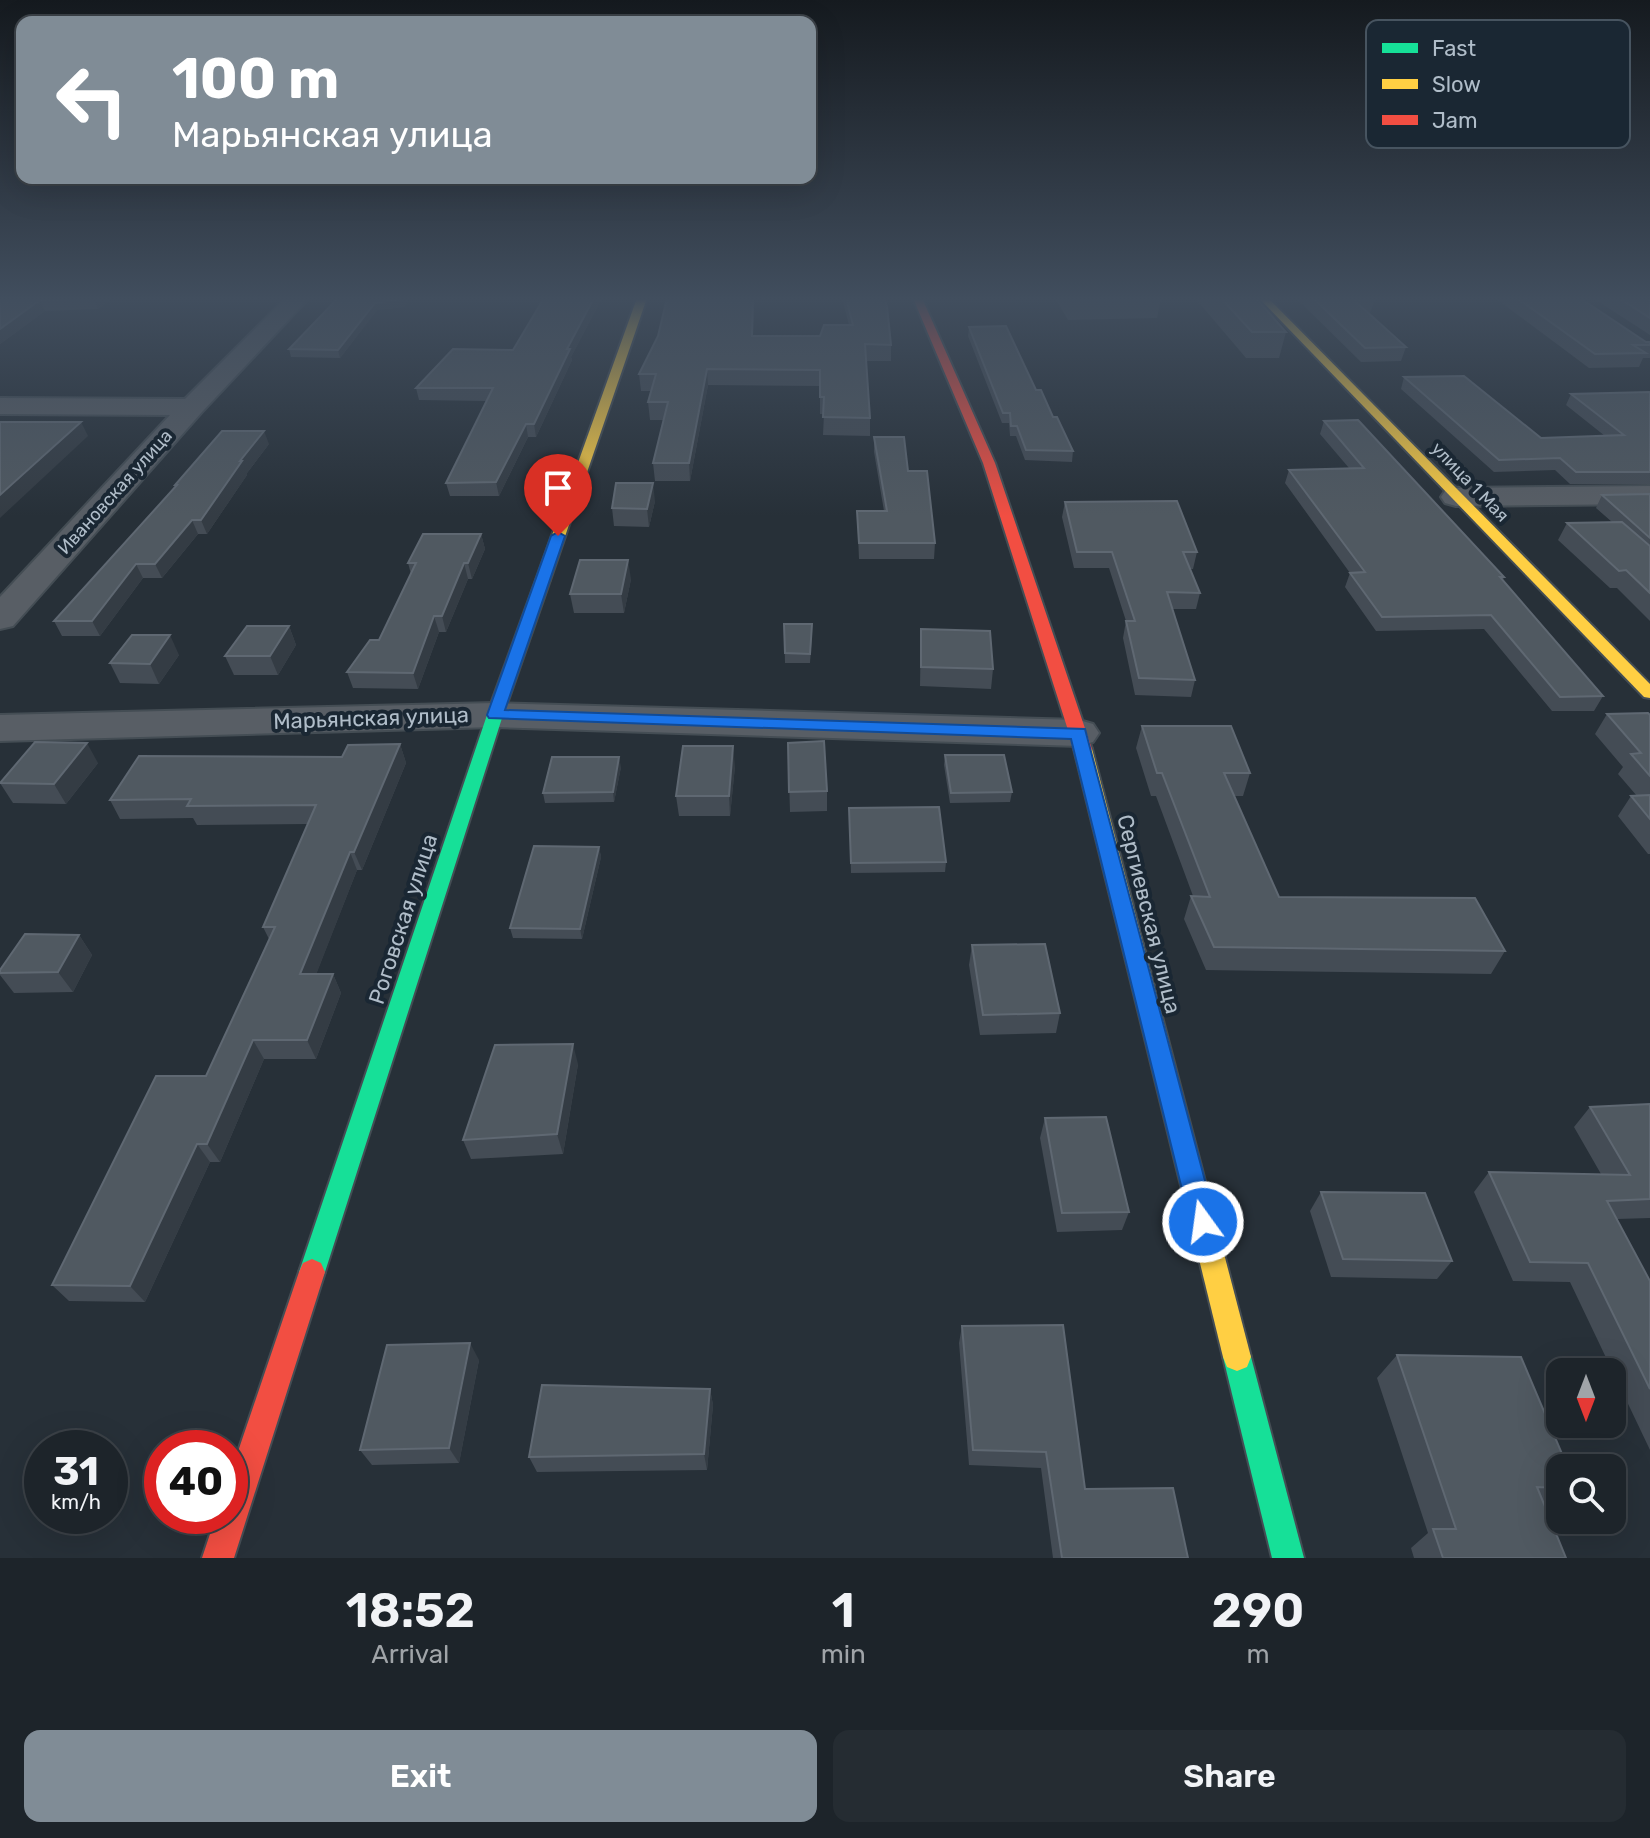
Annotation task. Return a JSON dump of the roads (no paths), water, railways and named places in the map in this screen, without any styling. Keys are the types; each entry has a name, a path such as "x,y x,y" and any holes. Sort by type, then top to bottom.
{"street":[{"name":"Ивановская улица","path":"0,618 14,588 227,371"},
{"name":"Роговская улица","path":"218,1558 495,715 616,371"},
{"name":"Сергиевская улица","path":"949,371 989,463 1079,733 1288,1558"},
{"name":"улица 1 Мая","path":"1334,371 1650,693"},
{"path":"0,406 192,407"},
{"path":"1456,497 1650,495"},
{"name":"Марьянская улица","path":"0,728 495,715 1079,733"}]}
